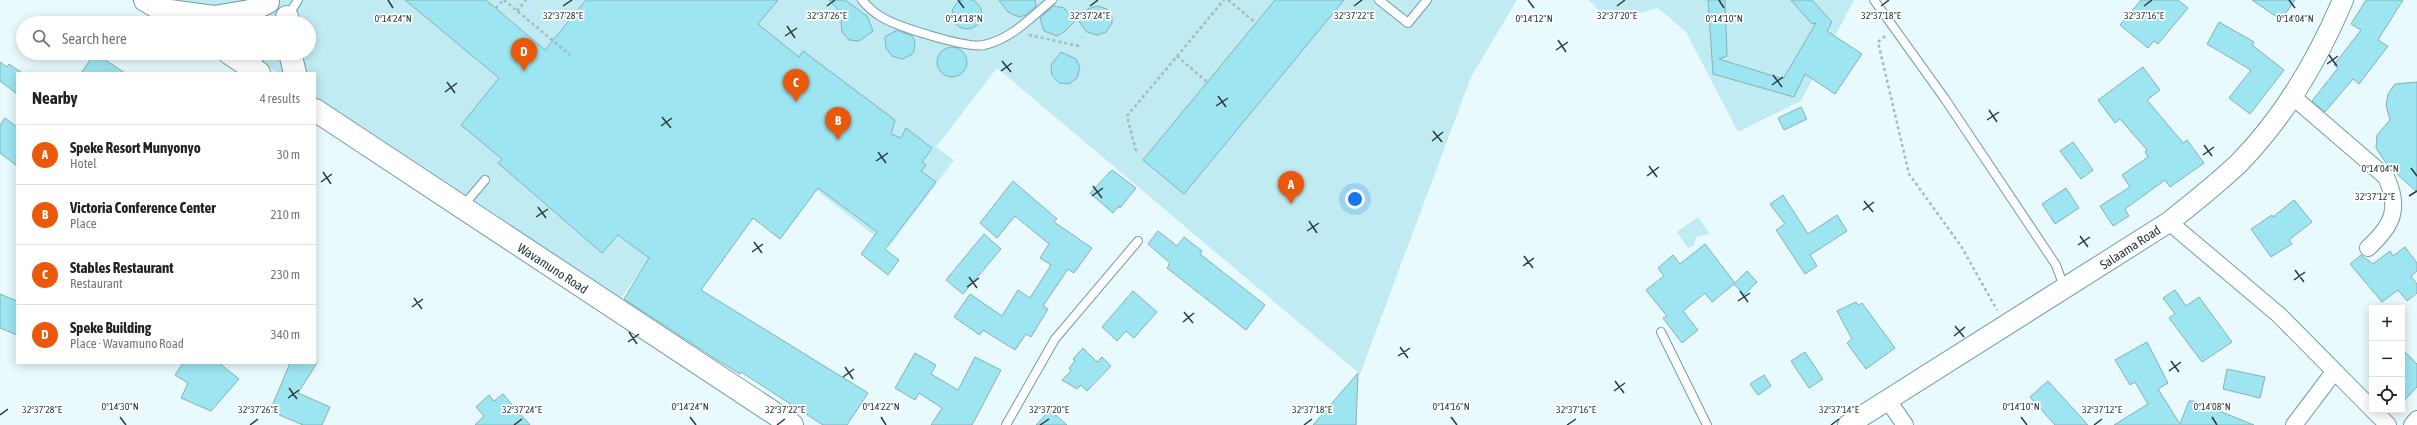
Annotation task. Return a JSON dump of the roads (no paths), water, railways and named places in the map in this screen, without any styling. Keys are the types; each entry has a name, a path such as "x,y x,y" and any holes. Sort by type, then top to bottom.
{"main road":[{"path":"154,5 209,16"},
{"path":"154,5 172,16"},
{"path":"220,16 265,7"},
{"path":"246,60 258,65"},
{"path":"292,60 295,72"},
{"name":"Wavamuno Road","path":"316,111 792,425"}],"street":[{"name":"Salaama Road","path":"1848,425 1888,402 2169,222 2238,163 2266,133 2292,96 2330,30 2343,0"},
{"path":"2292,96 2386,177 2392,190 2394,206 2391,221 2383,234 2368,248"},
{"path":"2169,222 2279,315 2369,407"},
{"path":"2294,425 2334,372"},
{"path":"1888,402 1905,425"},
{"path":"2375,413 2388,425"},
{"path":"2412,425 2417,419"}],"lane":[{"path":"862,0 876,13 891,22 962,44 982,46 1020,28 1052,0"},
{"path":"1380,0 1408,23 1427,0"},
{"path":"1874,0 1894,26 2056,265 2065,289"},
{"path":"462,207 486,180"},
{"path":"1006,425 1055,339 1138,241"},
{"path":"1660,332 1707,425"}],"place":[{"name":"Speke Building","path":"524,71"},
{"name":"Stables Restaurant","path":"796,102"},
{"name":"Victoria Conference Center","path":"838,140"},
{"name":"Speke Resort Munyonyo","path":"1291,204"}]}
